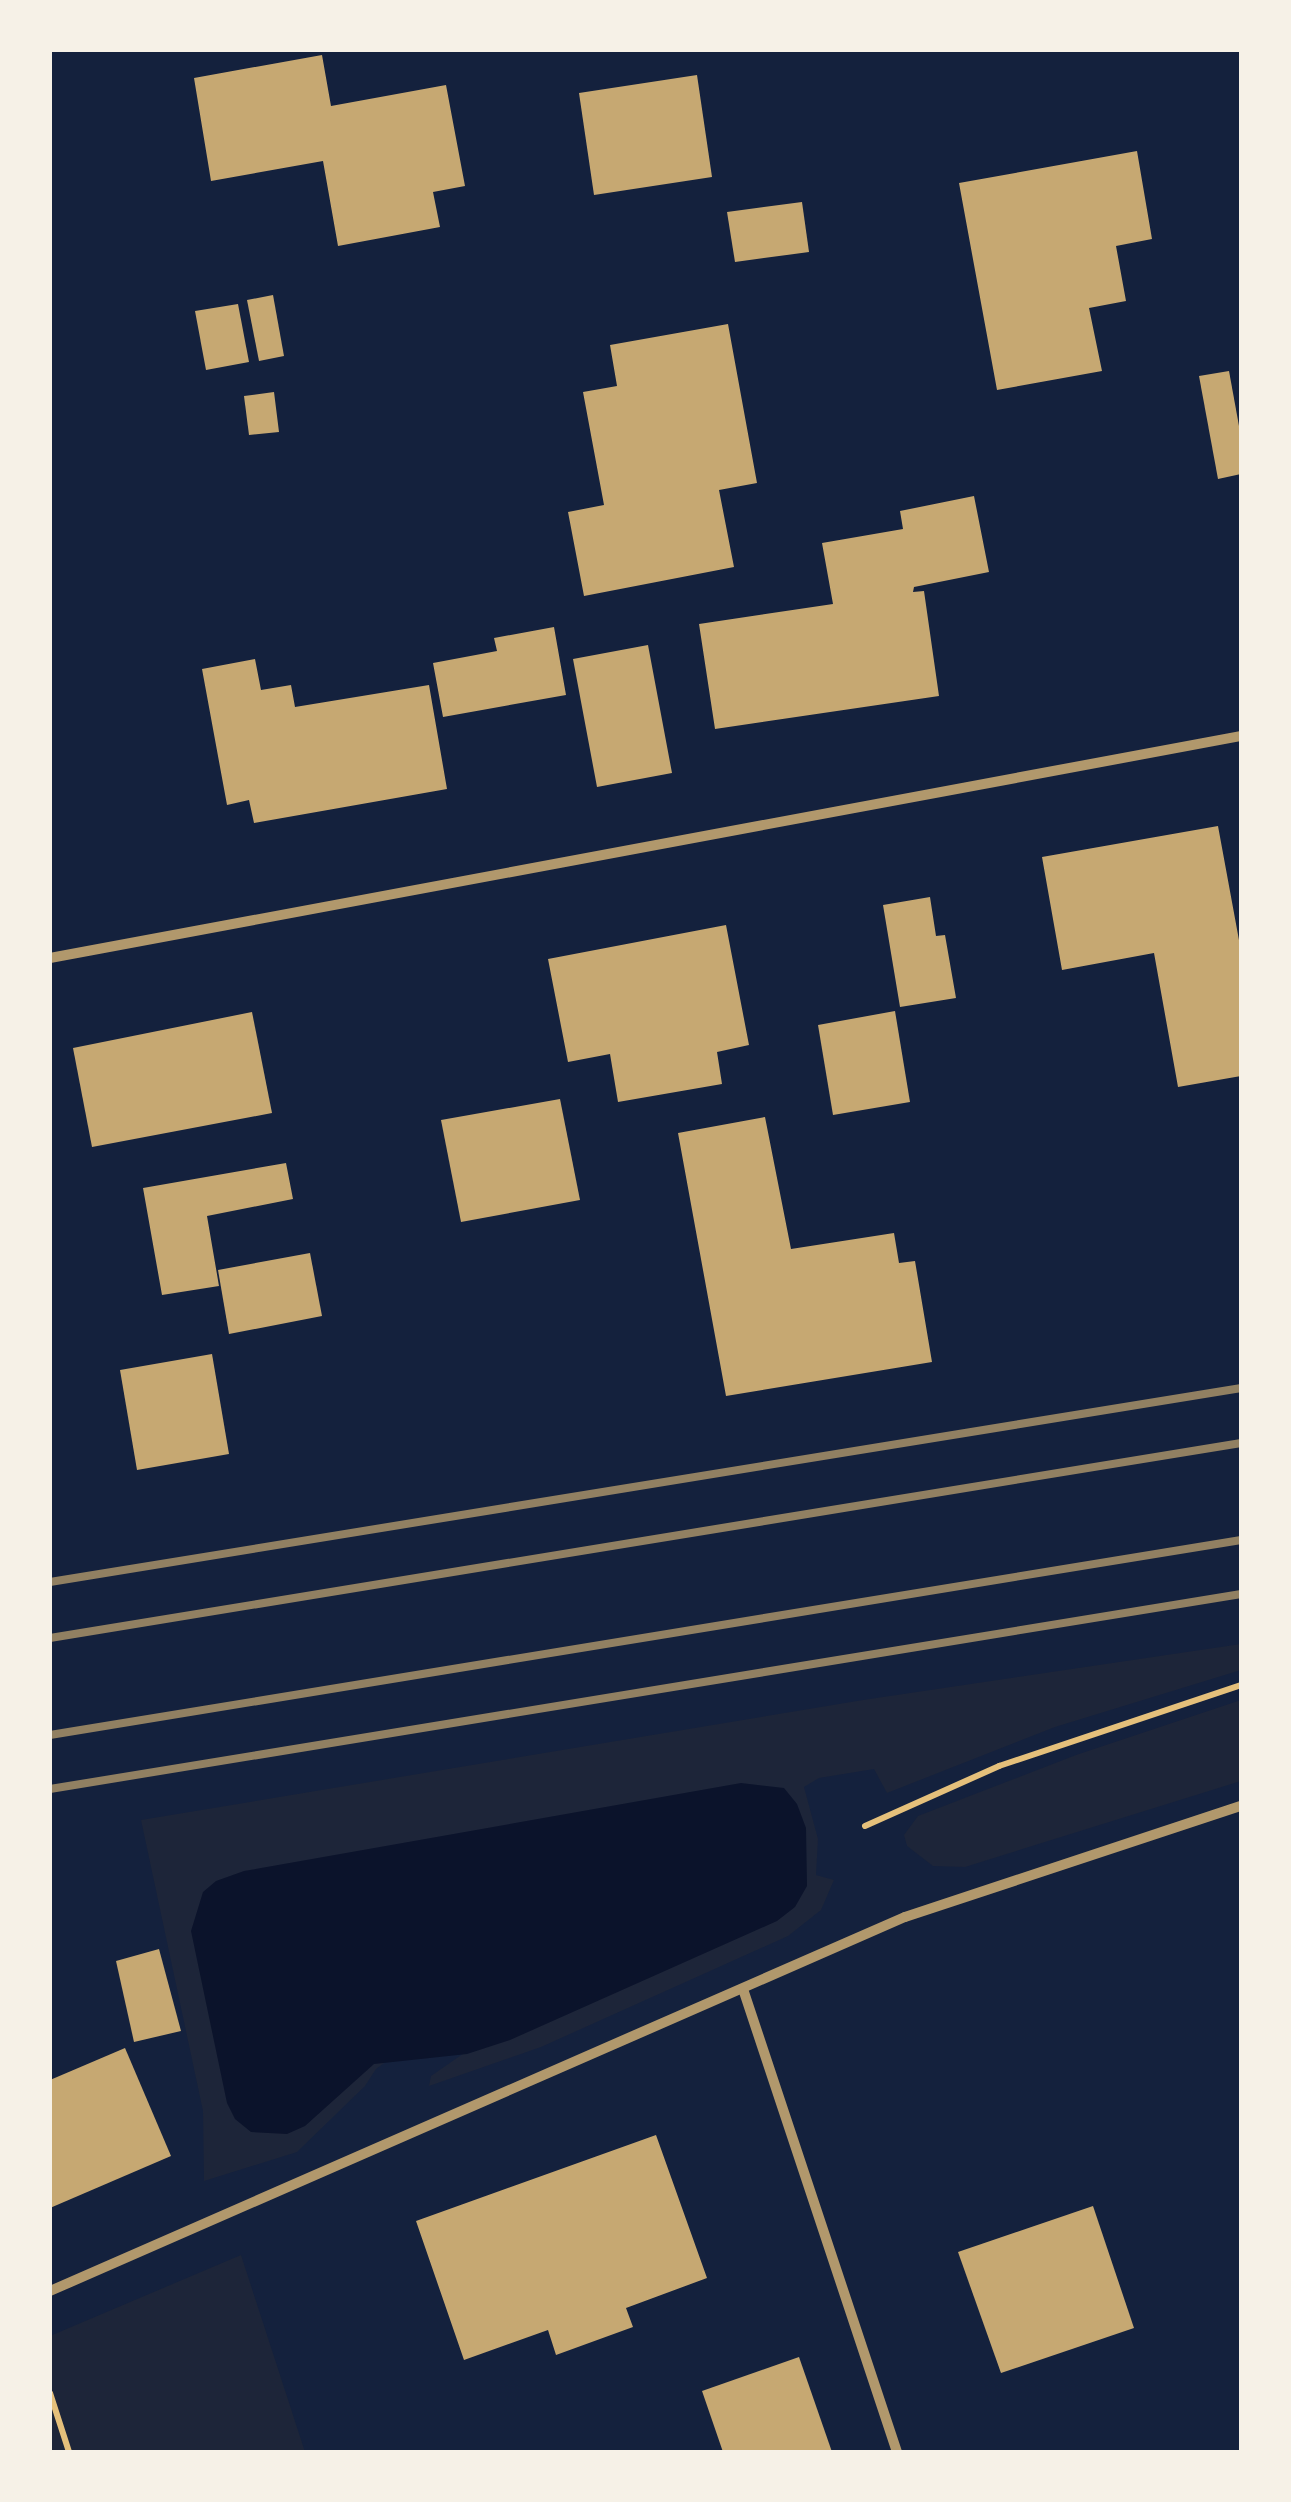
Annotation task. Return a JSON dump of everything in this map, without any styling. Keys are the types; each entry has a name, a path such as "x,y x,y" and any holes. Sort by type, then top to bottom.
{"street":[{"path":"50,958 1241,736"},
{"path":"50,2291 905,1917 1241,1806"},
{"path":"743,1989 896,2452"}],"path":[{"path":"865,1826 999,1766 1241,1685"},
{"path":"50,2393 69,2452"}],"shaded area":[{"path":"1241,1644 1241,1670 1055,1727 887,1793 874,1769 819,1778 804,1787 818,1839 816,1875 834,1880 821,1910 788,1936 541,2047 429,2086 431,2076 493,2033 433,2027 376,2069 365,2086 297,2152 204,2181 203,2111 141,1820 863,1700"},
{"path":"1241,1700 1241,1781 965,1867 933,1866 907,1846 904,1835 918,1816 1076,1755"},
{"path":"741,1783 784,1788 797,1804 806,1828 807,1886 795,1907 777,1921 510,2040 467,2054 374,2064 305,2126 287,2134 251,2132 235,2119 227,2103 191,1931 203,1892 216,1881 244,1871"},
{"path":"241,2255 305,2452 50,2452 50,2336"}],"building":[{"path":"322,55 331,106 446,85 465,186 433,192 440,227 338,246 323,161 211,181 194,78"},
{"path":"697,75 712,177 594,195 579,93"},
{"path":"1137,151 1152,239 1116,246 1126,301 1089,308 1102,371 997,390 959,183"},
{"path":"802,202 809,252 735,262 727,212"},
{"path":"273,295 284,356 259,361 247,300"},
{"path":"238,304 249,362 206,370 195,311"},
{"path":"728,324 757,483 719,490 734,567 584,596 568,512 604,505 583,392 617,386 610,345"},
{"path":"1229,371 1241,437 1241,474 1218,479 1199,376"},
{"path":"274,392 279,432 249,435 244,396"},
{"path":"974,496 989,572 914,587 913,592 924,591 939,696 715,729 699,624 833,604 822,543 903,529 900,511"},
{"path":"554,627 566,695 443,717 433,663 497,651 494,638"},
{"path":"648,645 672,773 597,787 573,659"},
{"path":"255,659 261,690 291,685 295,707 429,685 447,789 254,823 249,800 227,805 202,669"},
{"path":"1218,826 1241,951 1241,1076 1178,1087 1154,953 1062,970 1042,857"},
{"path":"930,897 936,936 945,935 956,998 900,1007 883,905"},
{"path":"726,925 749,1045 717,1052 722,1084 618,1102 610,1054 568,1062 548,959"},
{"path":"895,1011 910,1102 833,1115 818,1025"},
{"path":"252,1012 272,1113 92,1147 73,1048"},
{"path":"560,1099 580,1200 461,1222 441,1120"},
{"path":"765,1117 791,1249 894,1233 899,1263 915,1261 932,1362 726,1396 678,1133"},
{"path":"286,1163 293,1199 207,1216 219,1286 162,1295 143,1188"},
{"path":"310,1253 322,1316 229,1334 218,1270"},
{"path":"212,1354 229,1454 137,1470 120,1370"},
{"path":"159,1949 181,2031 134,2042 116,1961"},
{"path":"125,2048 171,2156 50,2208 50,2080"},
{"path":"656,2135 707,2278 626,2308 633,2327 556,2355 548,2330 464,2360 416,2221"},
{"path":"1093,2206 1134,2328 1001,2373 958,2252"},
{"path":"799,2357 832,2452 723,2452 702,2391"}],"railway":[{"path":"50,1582 1241,1388"},
{"path":"50,1638 1241,1443"},
{"path":"50,1735 1241,1540"},
{"path":"50,1789 1241,1594"}]}
